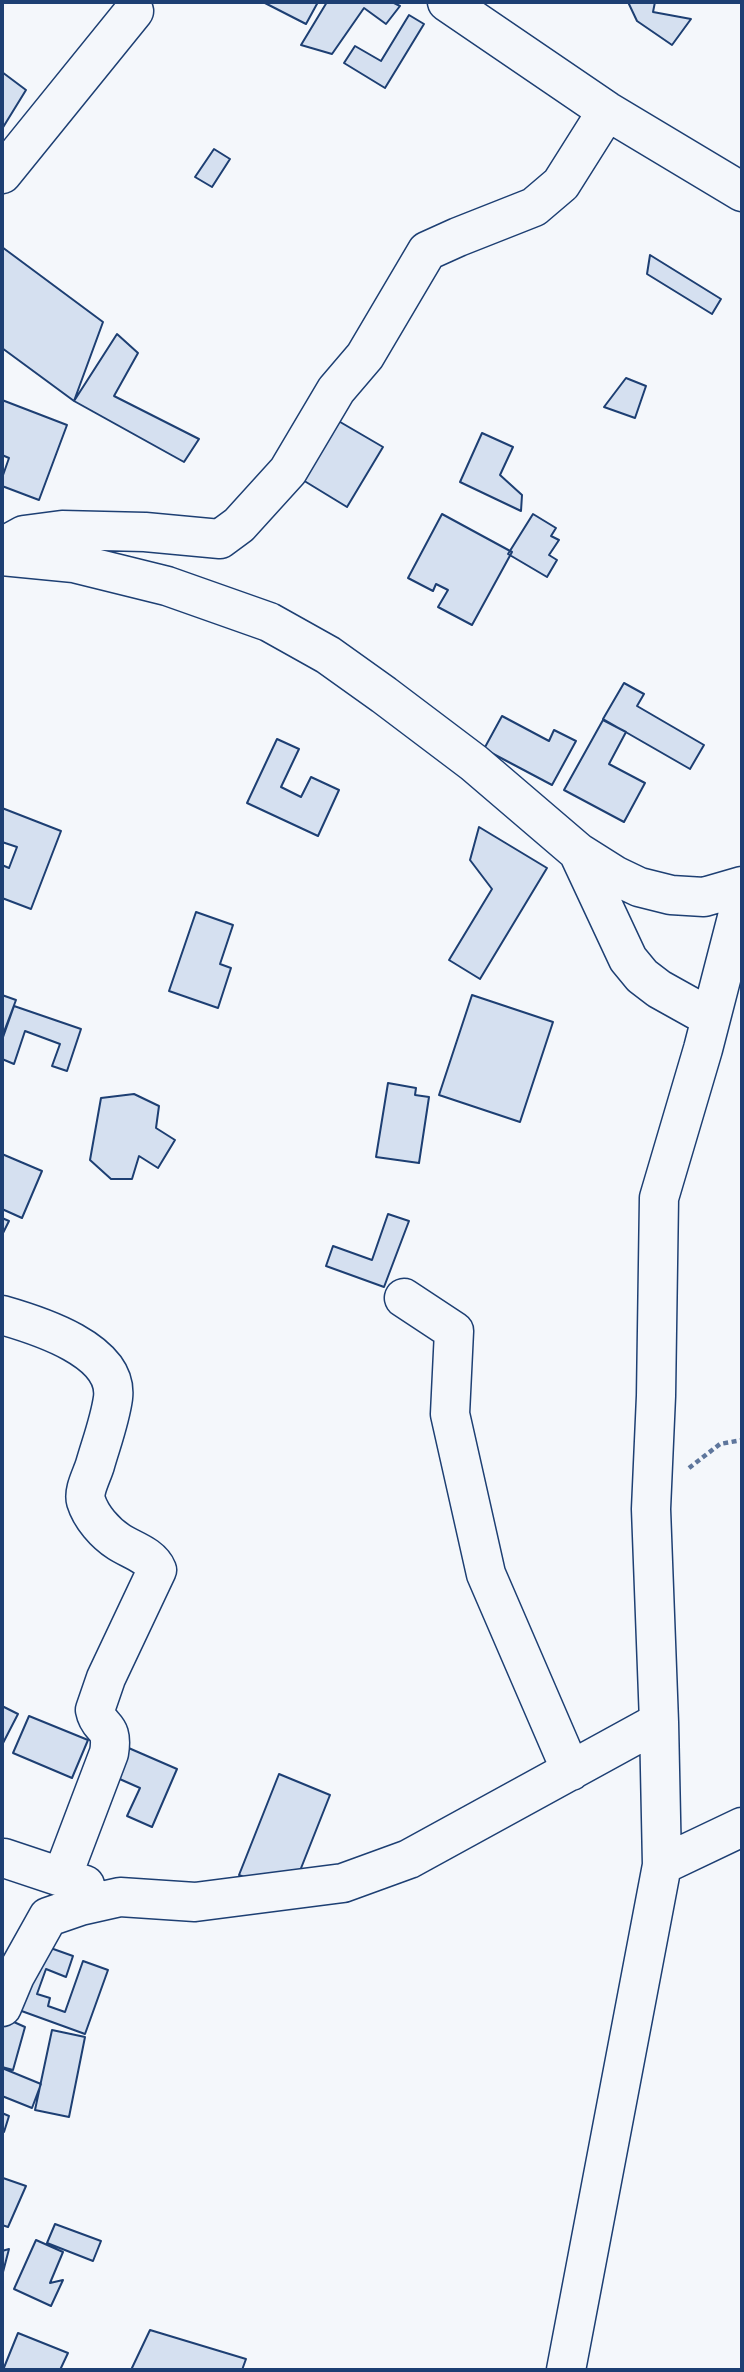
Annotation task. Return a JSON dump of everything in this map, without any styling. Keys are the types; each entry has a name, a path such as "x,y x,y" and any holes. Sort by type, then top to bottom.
{"street":[{"path":"447,2 607,111 742,192"},
{"path":"2,174 135,11"},
{"path":"2,547 24,535 62,530 145,532 219,539 239,525 288,471 336,390 365,356 427,251 534,207 561,184 607,111"},
{"path":"2,556 74,563 167,586 269,622 328,655 384,695 474,763 578,852 616,876 639,887 671,895 704,897 742,886"},
{"path":"578,852 628,959 635,968 659,989 711,1018"},
{"path":"566,2370 662,1865 651,1509 659,1198 711,1018 742,898"},
{"path":"404,1298 454,1331 450,1414 486,1574 571,1771"},
{"path":"2,1315 31,1323 72,1341 101,1363 110,1379 113,1396 85,1497 94,1518 117,1541 155,1565 156,1570 106,1678 95,1710 96,1716 110,1731 109,1753 62,1877"},
{"path":"3,1857 120,1897 195,1902 342,1883 409,1859 659,1722"},
{"path":"662,1865 742,1827"},
{"path":"3,1857 24,1880 48,1917"},
{"path":"2,2007 15,1976 48,1917 120,1897"}],"path":[{"path":"651,1509 696,1462 720,1444 742,1440"}],"building":[{"path":"263,2 318,2 306,24"},
{"path":"327,2 392,2 400,6 386,24 364,8 332,54 301,45"},
{"path":"628,2 655,2 653,12 691,19 672,45 637,21"},
{"path":"409,15 424,24 385,88 344,63 355,46 381,61"},
{"path":"2,72 26,90 2,129"},
{"path":"214,149 230,159 212,187 195,177"},
{"path":"2,247 103,322 74,401 2,348"},
{"path":"650,255 721,299 712,314 647,274"},
{"path":"117,334 138,353 114,396 199,439 184,462 74,401"},
{"path":"626,378 646,386 635,418 604,407"},
{"path":"2,400 67,425 39,500 2,486 9,458 2,455"},
{"path":"323,412 383,447 347,507 288,471"},
{"path":"482,433 513,447 500,475 522,495 521,511 460,482"},
{"path":"442,514 512,552 472,625 438,607 448,590 436,584 433,591 408,578"},
{"path":"533,514 556,528 551,536 559,540 549,555 557,560 547,577 508,554"},
{"path":"624,683 644,694 637,706 704,745 690,769 603,719"},
{"path":"502,716 549,741 554,730 576,741 552,785 484,749"},
{"path":"603,720 626,732 609,764 645,783 624,822 564,790"},
{"path":"277,739 299,749 281,787 301,797 311,777 339,790 318,836 247,803"},
{"path":"2,808 61,831 31,909 2,898 2,865 9,868 17,847 2,842"},
{"path":"479,827 547,868 480,979 449,960 492,889 470,860"},
{"path":"196,912 233,925 220,964 231,968 218,1008 169,991"},
{"path":"2,995 16,1000 2,1037"},
{"path":"472,995 553,1022 520,1122 439,1095"},
{"path":"14,1006 81,1029 67,1071 52,1066 60,1044 25,1031 14,1064 2,1059 2,1040"},
{"path":"388,1083 416,1088 415,1095 429,1097 419,1163 376,1157"},
{"path":"134,1094 159,1106 156,1128 175,1140 158,1168 139,1156 132,1179 111,1179 90,1160 101,1098"},
{"path":"2,1154 42,1171 22,1218 2,1209"},
{"path":"388,1214 409,1221 384,1287 326,1266 333,1246 372,1260"},
{"path":"2,1218 9,1221 2,1235"},
{"path":"2,1706 18,1714 2,1745"},
{"path":"29,1716 88,1740 72,1778 13,1753"},
{"path":"101,1736 177,1769 152,1827 127,1816 140,1788 88,1765"},
{"path":"279,1774 330,1795 290,1896 239,1875"},
{"path":"28,1940 73,1956 66,1977 46,1969 37,1994 50,1998 48,2006 65,2012 83,1961 108,1970 85,2034 5,2005"},
{"path":"5,2018 25,2027 13,2070 2,2067 2,2026"},
{"path":"52,2030 85,2037 69,2117 35,2110"},
{"path":"2,2068 41,2084 32,2108 2,2096"},
{"path":"2,2113 9,2116 4,2132 2,2132"},
{"path":"3,2178 26,2186 8,2227 2,2225"},
{"path":"55,2224 101,2241 93,2261 47,2243"},
{"path":"36,2240 63,2252 50,2283 63,2280 51,2306 14,2289"},
{"path":"9,2249 3,2272 2,2273 2,2251"},
{"path":"150,2330 246,2359 242,2370 131,2370"},
{"path":"18,2333 68,2353 60,2370 3,2370"}]}
